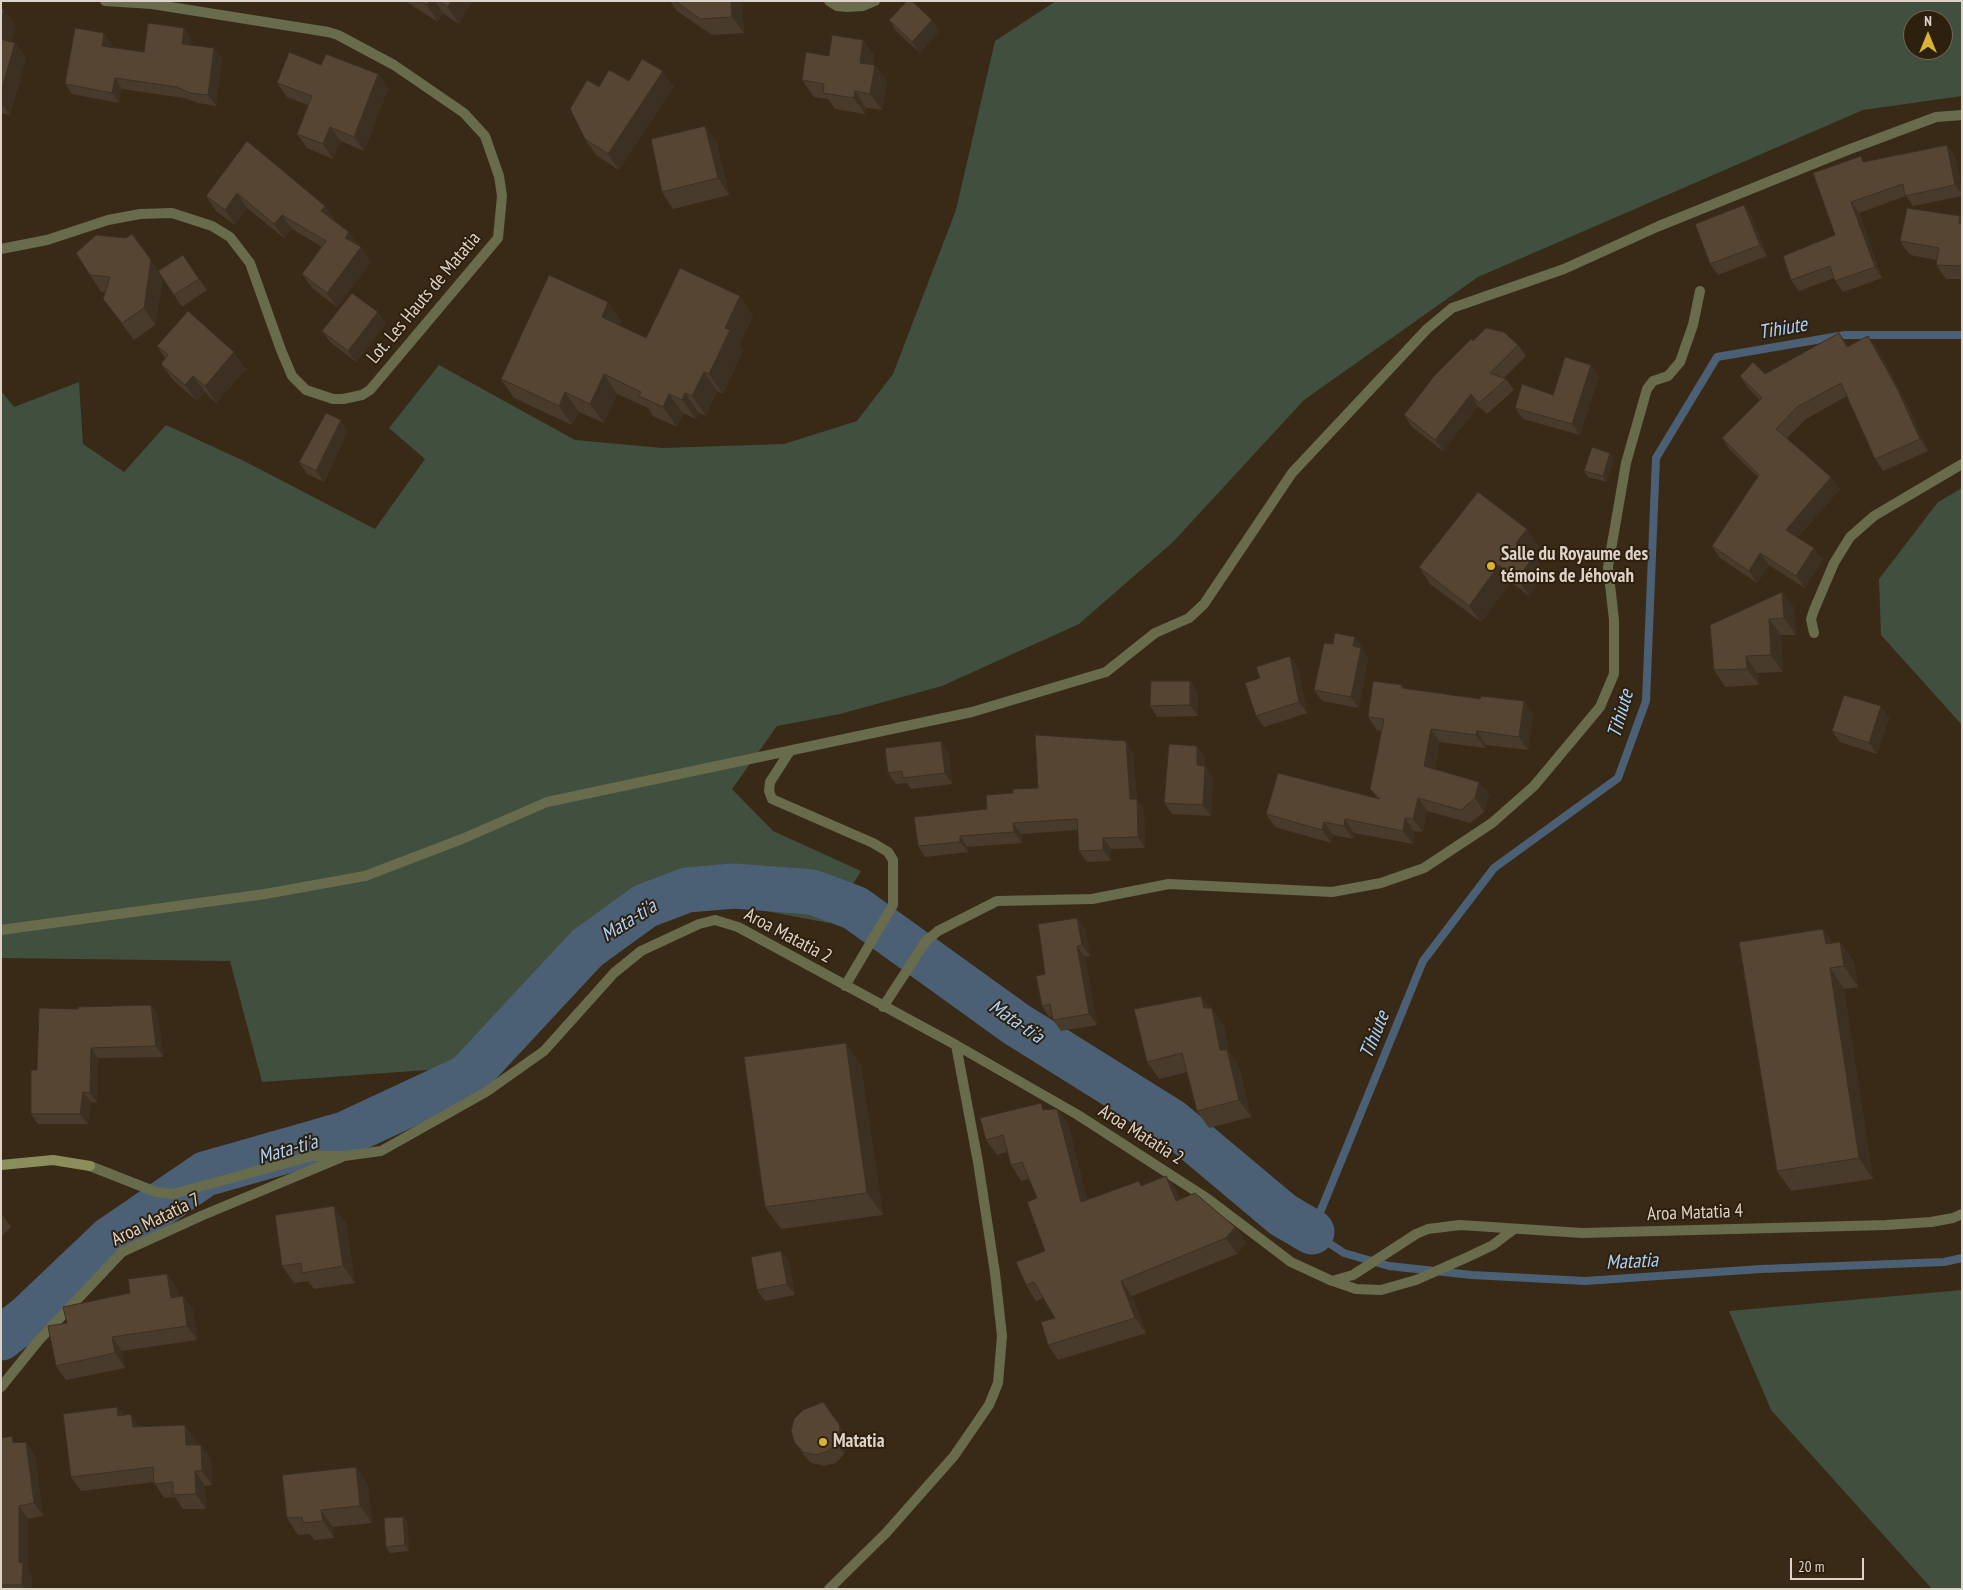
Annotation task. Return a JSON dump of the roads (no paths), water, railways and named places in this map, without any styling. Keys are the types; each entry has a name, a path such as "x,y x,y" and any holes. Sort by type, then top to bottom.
{"main road":[{"path":"1,1165 53,1160 90,1166"}],"street":[{"name":"Lot. Les Hauts de Matatia","path":"1,249 47,240 108,220 140,214 172,213 212,226 230,238 250,263 292,376 306,390 334,399 343,399 362,395 370,390 498,238 502,196 500,176 485,136 464,113 394,65 338,35 328,32 152,4 105,1"},
{"path":"829,1 837,6 847,7 862,6 875,1"},
{"path":"1,930 51,921 265,894 365,876 462,839 547,802 972,712 1106,672 1156,633 1189,618 1204,604 1292,473 1378,384 1427,329 1452,308 1564,269 1659,226 1845,151 1936,117 1962,115"},
{"path":"883,1007 926,941 938,931 997,901 1092,899 1169,884 1332,892 1381,883 1424,868 1492,823 1534,786 1572,743 1600,707 1614,674 1614,620 1608,567 1626,463 1647,389 1653,381 1668,376 1680,362 1693,326 1700,291"},
{"path":"1814,632 1812,619 1814,610 1834,563 1850,537 1874,516 1962,464"},
{"path":"790,751 770,782 769,791 772,799 873,843 888,852 893,860 894,891 892,905 845,986"},
{"name":"Aroa Matatia 2","path":"90,1166 156,1192 173,1194 312,1156 344,1156 381,1150 494,1087 544,1052 614,973 641,951 699,924 715,920 738,927 956,1045 1078,1115 1164,1169 1291,1262 1332,1281 1356,1289 1381,1290 1416,1280 1493,1245 1514,1230"},
{"path":"829,1589 886,1533 954,1456 989,1405 998,1383 1002,1336 995,1273 978,1162 956,1045"},
{"name":"Aroa Matatia 7","path":"1,1388 39,1340 122,1252 201,1216 344,1156"},
{"name":"Aroa Matatia 4","path":"1332,1281 1353,1275 1399,1243 1428,1230 1460,1225 1582,1233 1886,1225 1959,1217"}],"waterway":[{"name":"Tihiute","path":"1962,335 1845,335 1717,357 1656,458 1646,701 1618,778 1494,868 1423,961 1312,1232 1344,1253 1389,1266 1472,1275 1585,1281 1761,1269 1944,1262 1962,1258"},
{"name":"Mata-ti'a","path":"1,1338 28,1317 110,1239 205,1174 345,1134 467,1077 587,948 645,906 687,890 734,886 812,892 855,908 1016,1024 1171,1121 1283,1215 1312,1232"}],"place":[{"name":"Salle du Royaume des témoins de Jéhovah","path":"1491,566"},
{"name":"Matatia","path":"823,1442"}]}
